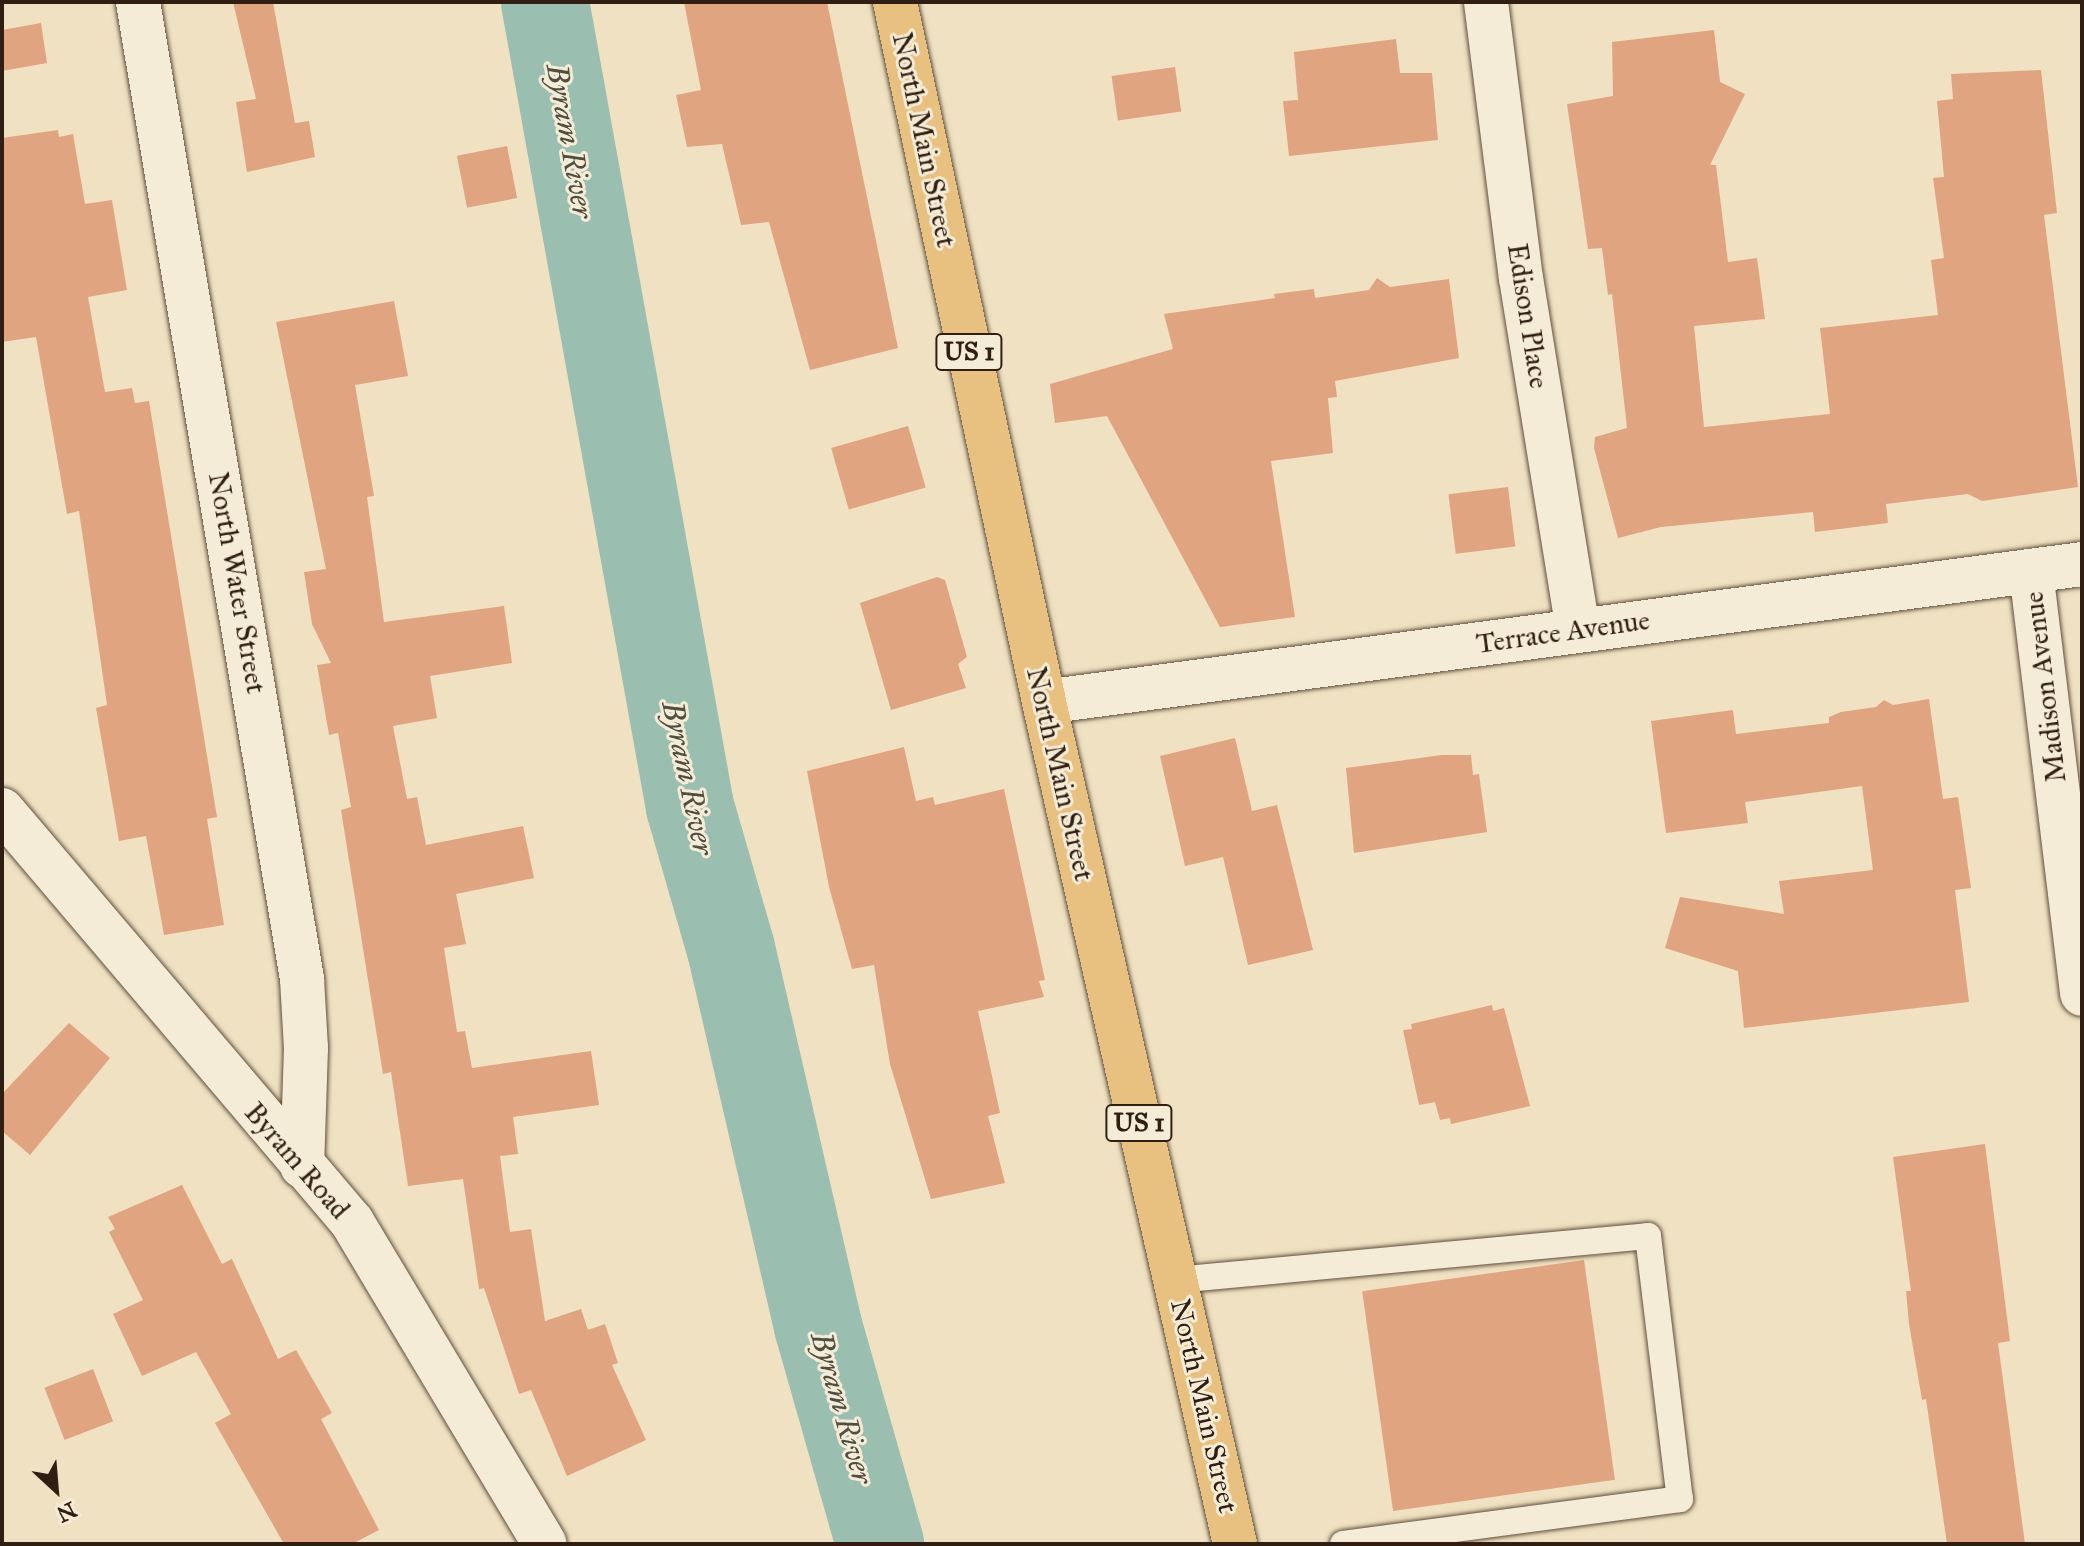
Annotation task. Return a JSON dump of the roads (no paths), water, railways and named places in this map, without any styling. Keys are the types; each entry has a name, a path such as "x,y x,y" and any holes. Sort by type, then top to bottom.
{"main road":[{"name":"North Main Street","path":"895,2 1044,702 1235,1544"}],"street":[{"name":"North Water Street","path":"138,2 302,979 306,1048 302,1166"},
{"name":"Edison Place","path":"1486,2 1521,278 1578,630"},
{"name":"Terrace Avenue","path":"1044,702 2082,564"},
{"name":"Madison Avenue","path":"2031,571 2082,994"},
{"name":"Byram Road","path":"2,810 352,1222 545,1544"}],"lane":[{"path":"1175,1280 1648,1236 1680,1499 1343,1544"}],"waterway":[{"name":"Byram River","path":"545,2 690,807 731,949 818,1326 880,1544"}]}
